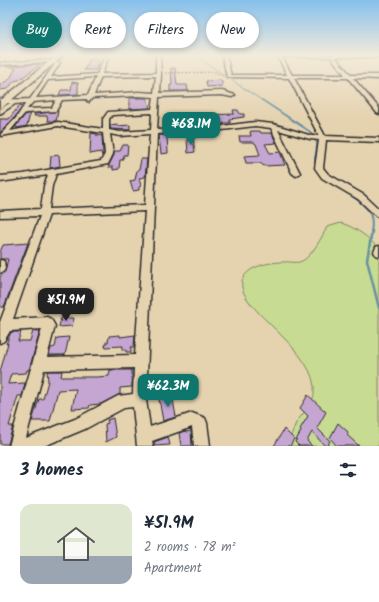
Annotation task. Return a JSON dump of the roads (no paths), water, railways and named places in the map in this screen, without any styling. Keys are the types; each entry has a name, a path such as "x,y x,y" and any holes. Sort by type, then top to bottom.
{"highway":[{"path":"1,102 33,76"}],"street":[{"path":"2,135 24,111 41,89 48,76"},
{"path":"46,79 81,76"},
{"path":"89,99 98,76"},
{"path":"159,76 156,95 139,400 144,442 192,420 200,423 202,446"},
{"path":"229,76 379,77"},
{"path":"289,77 323,138 319,168 325,176 361,196 379,214"},
{"path":"349,77 379,112"},
{"path":"0,112 13,103 32,100 89,99 139,94 156,95 209,93 232,95"},
{"path":"24,111 54,110 60,99"},
{"path":"1,102 12,101 13,103"},
{"path":"0,180 105,162 108,154 106,119 110,113 156,110"},
{"path":"2,135 58,124 120,134 214,129 255,124 273,126 312,138 379,140"},
{"path":"273,126 296,172"},
{"path":"1,334 45,212 48,186 53,172"},
{"path":"0,214 150,208"},
{"path":"1,334 5,327 10,325 46,323 49,326 17,446"},
{"path":"38,364 141,361"},
{"path":"26,446 80,424 122,401 139,400"}],"waterway":[{"path":"225,76 263,101"},
{"path":"262,100 312,133 317,144 315,158"},
{"path":"315,158 315,165 322,177"},
{"path":"351,195 368,210 372,219 371,232"},
{"path":"372,231 367,260 379,308"}]}
